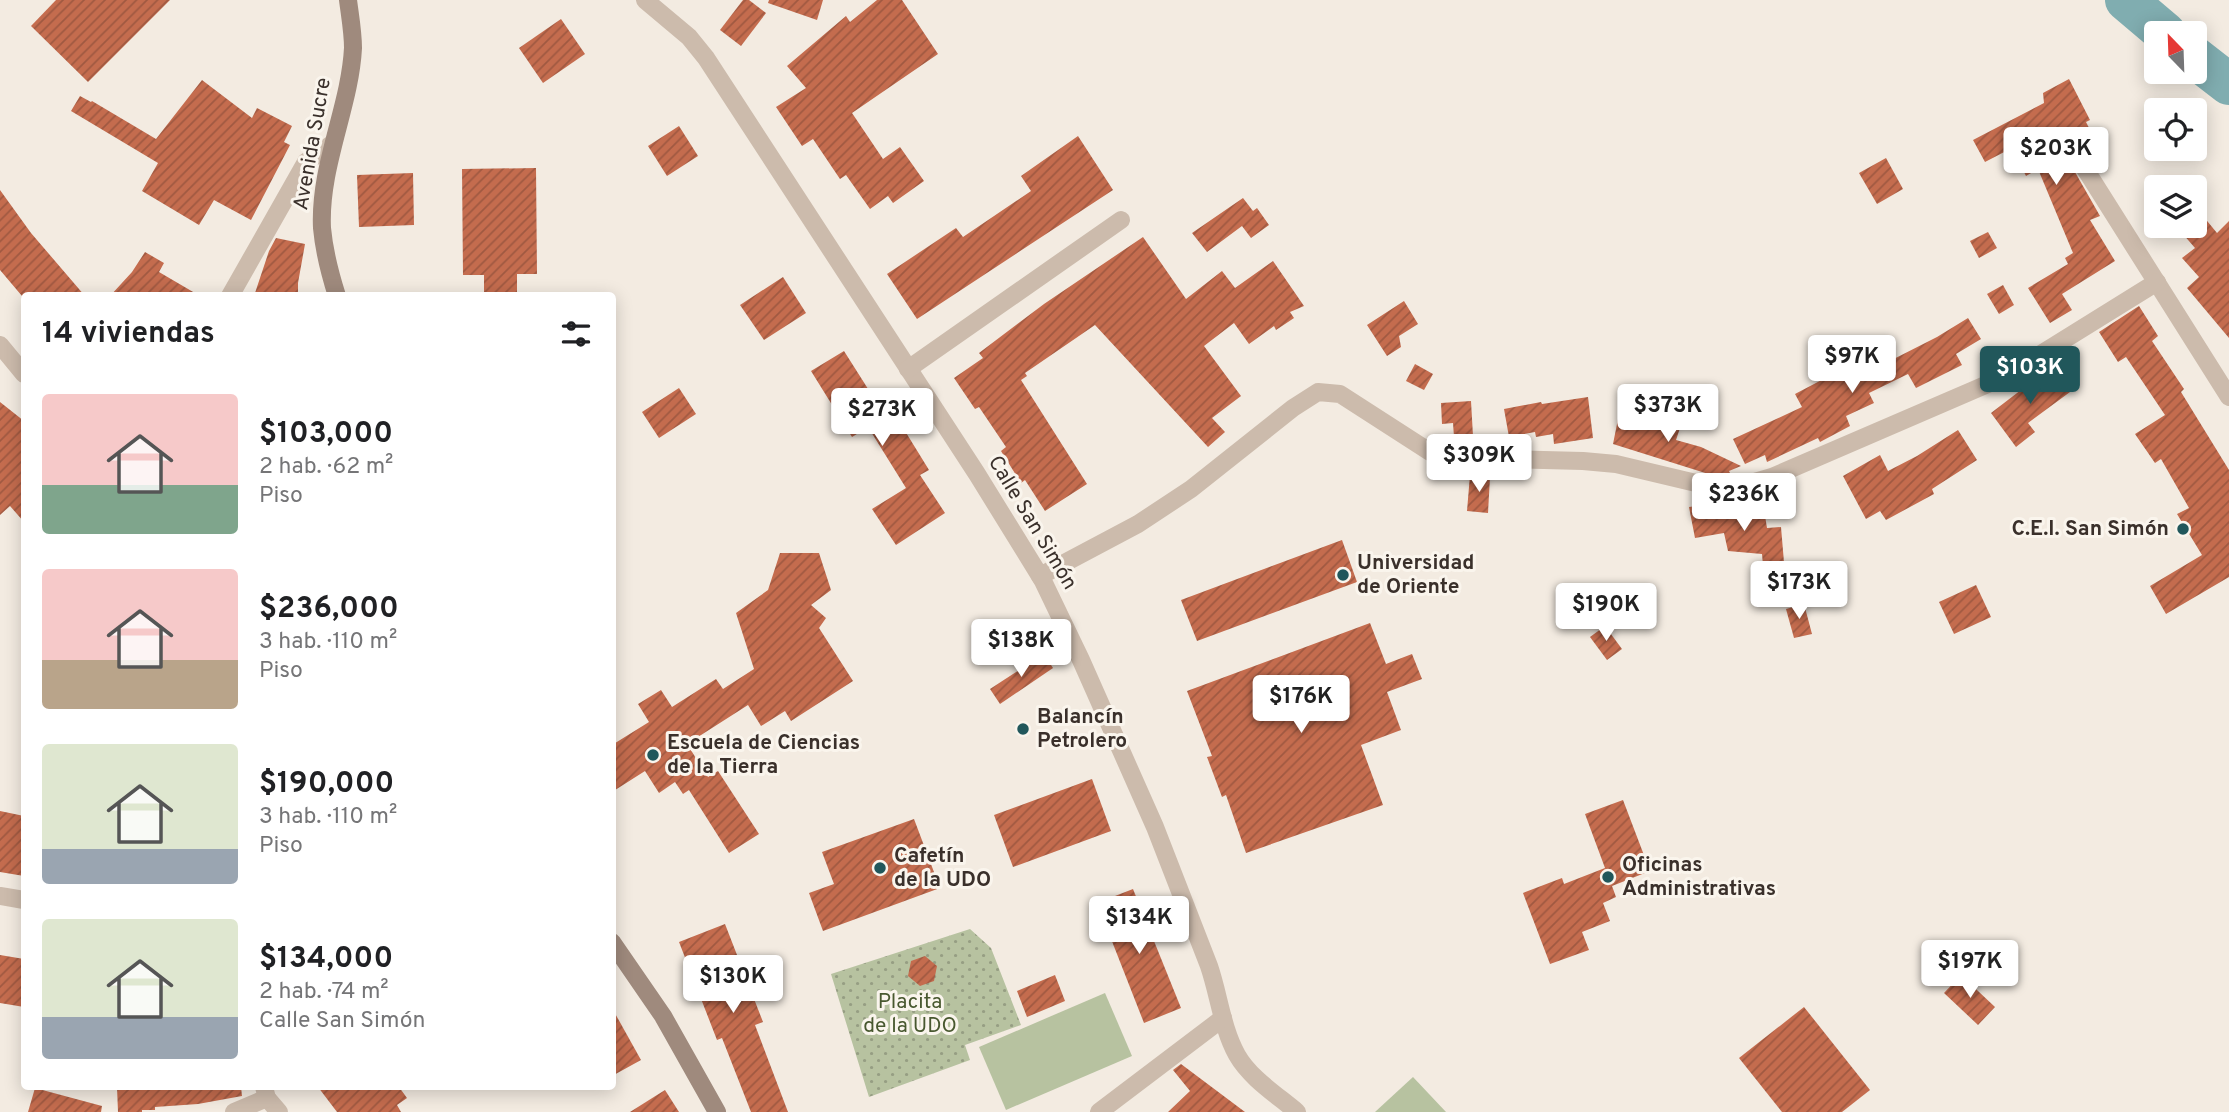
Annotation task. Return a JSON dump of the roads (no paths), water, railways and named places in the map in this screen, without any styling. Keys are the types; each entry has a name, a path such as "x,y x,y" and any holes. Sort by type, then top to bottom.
{"street":[{"name":"Avenida Sucre","path":"336,292 326,256 322,227 332,144 349,76 353,47 348,0"},
{"name":"Calle San Simón","path":"645,0 689,37 706,58 1011,527 1040,576 1076,649 1155,827 1217,988 1226,1029 1238,1057 1251,1072 1297,1112"},
{"path":"232,292 306,162 332,144"},
{"path":"2082,164 2229,397"},
{"path":"908,369 1121,220"},
{"path":"1040,576 1110,540 1191,489 1293,408 1318,392 1340,394 1430,452 1443,455 1616,464 1717,488 1741,486 1772,478 2004,377 2157,282"},
{"path":"0,345 21,370"},
{"path":"0,896 21,900"},
{"path":"616,948 663,1016 717,1112"},
{"path":"1098,1112 1223,1018"},
{"path":"234,1112 270,1099"}],"waterway":[{"path":"2126,0 2151,21"},
{"path":"2207,67 2229,84"}],"place":[{"name":"C.E.I. San Simón","path":"2183,529"},
{"name":"Universidad de Oriente","path":"1343,575"},
{"name":"Balancín Petrolero","path":"1023,729"},
{"name":"Escuela de Ciencias de la Tierra","path":"653,755"},
{"name":"Cafetín de la UDO","path":"880,868"},
{"name":"Oficinas Administrativas","path":"1608,877"}],"park label":[{"name":"Placita de la UDO","path":"910,1014"}]}
